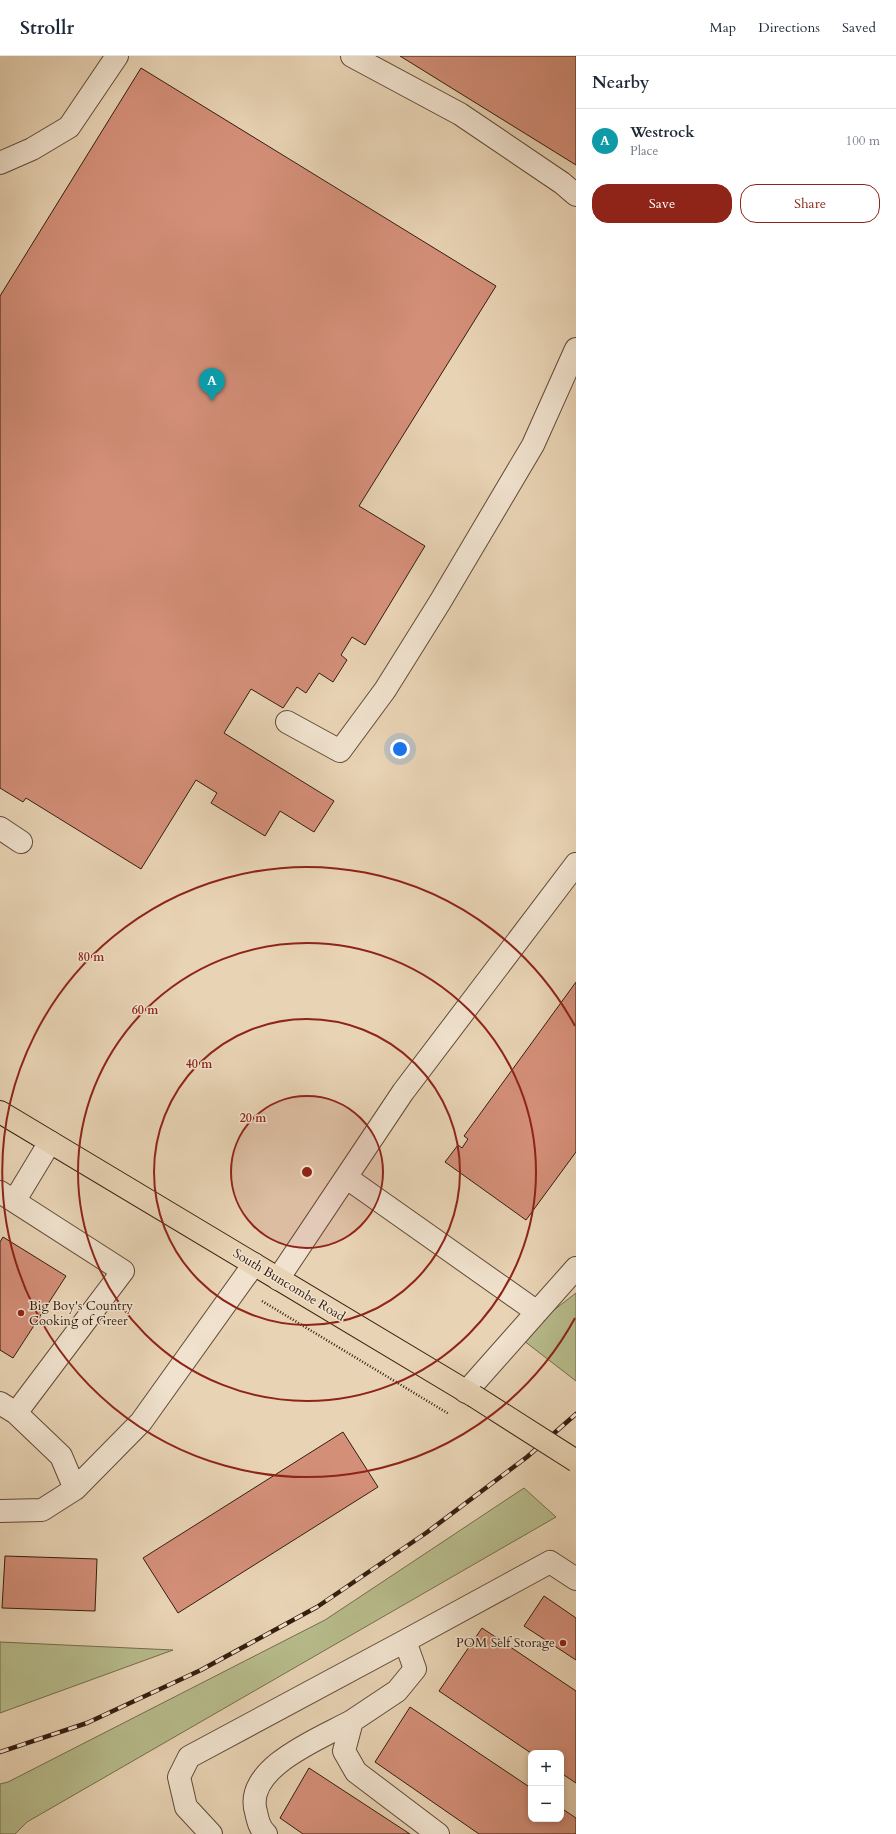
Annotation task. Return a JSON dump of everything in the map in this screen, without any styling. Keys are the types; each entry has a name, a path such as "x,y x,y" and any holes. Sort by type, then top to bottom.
{"main road":[{"name":"South Buncombe Road","path":"0,1112 470,1394 576,1461"}],"lane":[{"path":"0,163 32,149 69,127 117,56"},
{"path":"352,56 460,114 562,183 576,195"},
{"path":"287,722 340,751 389,683 440,602 533,445 576,349"},
{"path":"0,828 21,842"},
{"path":"278,1279 347,1178 403,1092 576,864"},
{"path":"50,1142 7,1196 123,1271 8,1408 62,1456 75,1489"},
{"path":"347,1178 537,1312"},
{"path":"0,1511 42,1510 75,1489 141,1422 254,1264"},
{"path":"470,1394 537,1312 576,1268"},
{"path":"211,1834 186,1807 179,1777 189,1757 550,1562 576,1579"},
{"path":"266,1834 260,1828 253,1802 261,1779 281,1759 352,1721 397,1691 415,1669 405,1641"},
{"path":"352,1721 344,1751 356,1772 438,1834"}],"path":[{"path":"262,1301 449,1414"}],"green space":[{"path":"576,1293 576,1381 519,1337"},
{"path":"524,1488 556,1517 27,1822 15,1834 0,1834 0,1784 8,1782 325,1620"},
{"path":"0,1642 173,1650 0,1713"}],"building":[{"path":"400,56 576,56 576,165"},
{"path":"141,68 496,286 359,506 425,546 365,645 352,637 341,655 347,660 333,682 319,673 306,693 297,687 283,708 251,689 224,733 334,801 314,832 280,811 265,836 211,803 217,793 196,780 141,869 26,798 23,802 0,788 0,296"},
{"path":"576,982 576,1152 526,1220 445,1162 458,1145 462,1148 468,1139 464,1136"},
{"name":"Big Boy's Country Cooking of Greer","path":"3,1237 66,1276 13,1358 0,1350 0,1242"},
{"path":"343,1432 378,1487 178,1613 143,1558"},
{"path":"5,1556 97,1559 95,1611 2,1608"},
{"name":"POM Self Storage","path":"544,1596 576,1618 576,1660 524,1626"},
{"path":"482,1628 576,1691 576,1783 564,1775 564,1750 528,1751 439,1691"},
{"path":"410,1707 528,1786 528,1822 564,1822 564,1810 576,1818 576,1834 479,1834 375,1762"},
{"path":"309,1768 410,1834 303,1834 280,1818"}],"railway":[{"path":"0,1752 87,1723 201,1670 317,1607 426,1533 527,1457 576,1414"}],"place":[{"name":"Westrock","path":"212,401"},
{"name":"Big Boy's Country Cooking of Greer","path":"21,1313"},
{"name":"POM Self Storage","path":"563,1643"}]}
